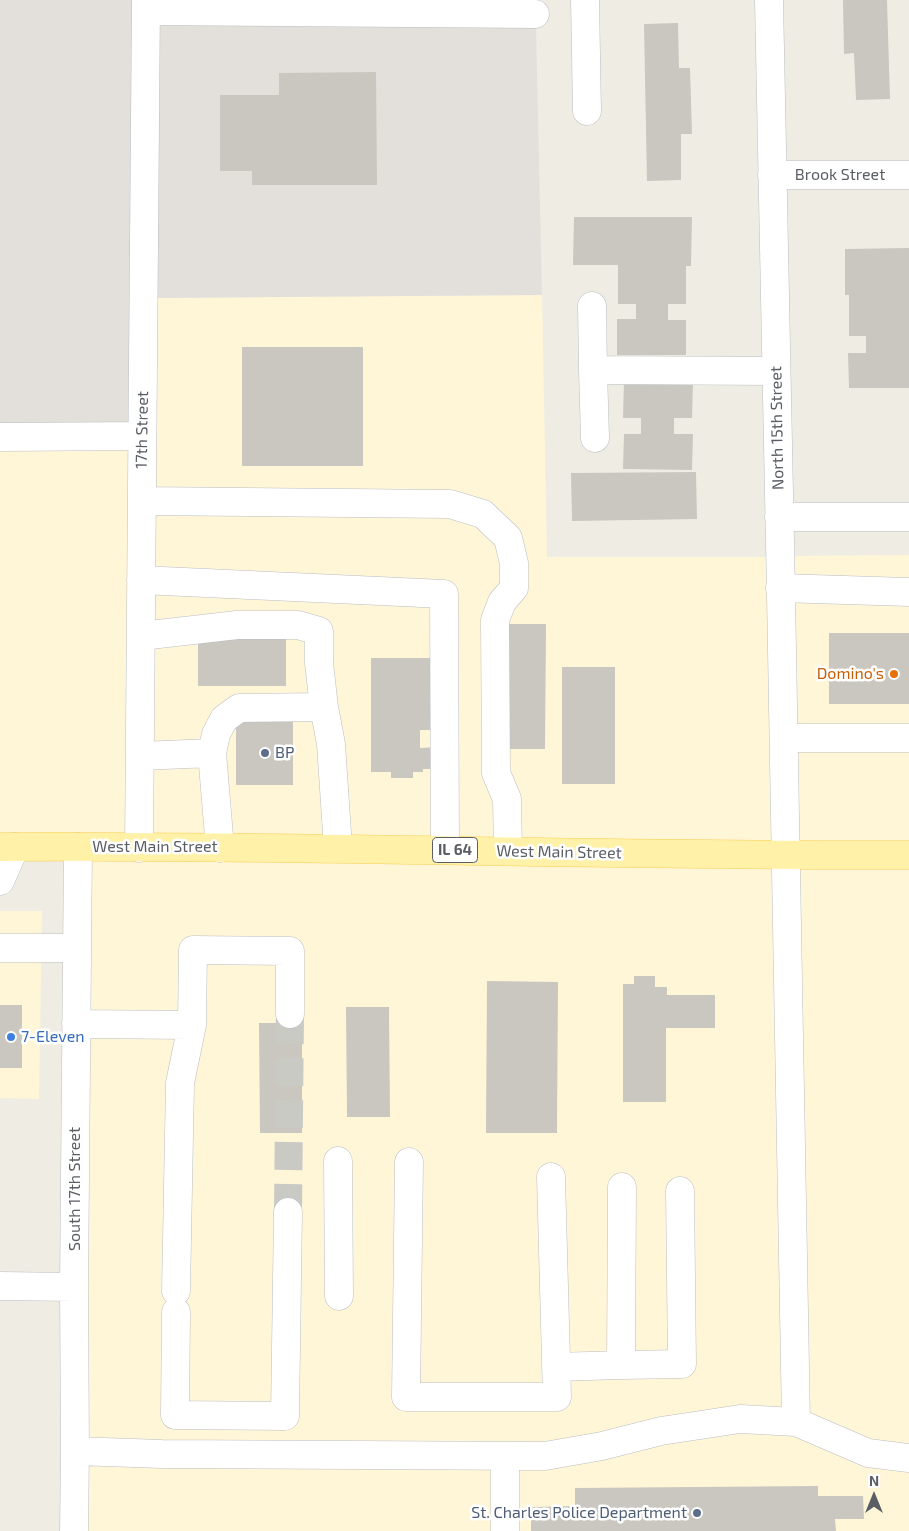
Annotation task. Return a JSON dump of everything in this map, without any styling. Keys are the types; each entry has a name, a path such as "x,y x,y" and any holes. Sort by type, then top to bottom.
{"main road":[{"name":"West Main Street","path":"8,847 338,848 785,855 909,855"}],"street":[{"path":"585,0 587,111"},
{"name":"North 15th Street","path":"769,0 778,517 793,1166 796,1422"},
{"path":"146,6 535,14"},
{"name":"17th Street","path":"139,848 146,6"},
{"name":"Brook Street","path":"772,175 909,175"},
{"path":"592,306 595,438"},
{"path":"593,370 776,371"},
{"path":"0,437 142,436"},
{"path":"142,501 450,504 483,514 508,538 514,563 514,588 502,602 495,620 496,773 507,798 508,851"},
{"path":"778,517 909,517"},
{"path":"141,580 444,594 445,850"},
{"path":"780,588 909,592"},
{"path":"141,636 236,625 298,625 319,631 319,663 324,707 331,744 338,848"},
{"path":"220,848 212,753 216,734 224,719 239,708 324,707"},
{"path":"784,738 909,738"},
{"path":"140,756 212,753"},
{"path":"0,881 8,847"},
{"name":"South 17th Street","path":"74,1531 78,847"},
{"path":"0,948 77,948"},
{"path":"288,1212 285,1416 175,1415 180,1083 192,1025 192,950 290,951 290,1014"},
{"path":"76,1024 192,1025"},
{"path":"338,1161 340,1296"},
{"path":"409,1162 406,1397 557,1397 551,1177"},
{"path":"621,1365 622,1186"},
{"path":"556,1367 682,1364 680,1190"},
{"path":"0,1286 74,1287"},
{"path":"75,1451 172,1454 545,1456 602,1446 661,1431 740,1419 796,1422 868,1453 909,1458"},
{"path":"505,1456 505,1531"}],"shaded area":[{"path":"0,0 134,0 130,426 0,426"},
{"path":"154,19 536,25 542,295 152,298"},
{"path":"542,295 547,557 774,557 778,847 146,840 152,298"},
{"path":"0,426 130,426 129,834 0,834"},
{"path":"909,555 909,846 791,847 787,556"},
{"path":"88,859 909,864 909,1531 82,1531"},
{"path":"0,911 42,911 39,1099 0,1098"}],"building":[{"path":"843,0 887,0 890,99 856,100 854,53 844,54"},
{"path":"678,23 679,68 690,68 692,134 681,134 681,180 647,181 644,24"},
{"path":"376,72 377,185 252,185 252,171 220,171 220,95 279,95 279,73"},
{"path":"574,217 692,217 691,266 686,266 686,304 668,304 668,320 686,320 686,355 617,355 617,319 636,319 636,304 618,304 618,265 573,265"},
{"path":"909,248 909,388 849,388 848,353 866,353 866,336 849,336 849,295 845,295 845,249"},
{"path":"242,347 363,347 363,466 242,466"},
{"path":"624,380 693,381 692,418 674,418 674,434 693,434 692,470 623,469 624,434 641,434 641,418 623,418"},
{"path":"696,472 697,519 572,521 571,473"},
{"path":"507,624 546,624 545,749 507,749"},
{"path":"829,633 909,633 909,704 829,704"},
{"path":"198,635 286,635 286,686 198,686"},
{"path":"371,658 439,658 439,730 420,730 420,748 437,747 437,769 423,769 423,772 413,772 413,778 391,778 391,772 371,772"},
{"path":"562,667 615,667 615,784 562,784"},
{"name":"BP","path":"236,720 293,720 293,785 236,785"},
{"path":"634,976 655,976 655,987 667,987 667,995 715,995 715,1028 666,1028 666,1102 623,1102 623,984 634,984"},
{"path":"487,981 558,982 557,1133 486,1133"},
{"name":"7-Eleven","path":"0,1005 22,1005 22,1068 0,1068"},
{"path":"346,1007 389,1007 390,1117 347,1117"},
{"path":"259,1023 302,1023 302,1133 260,1133"},
{"name":"St. Charles Police Department","path":"818,1486 818,1496 863,1496 864,1519 835,1519 836,1531 531,1531 531,1507 575,1506 575,1488"}],"tunnel":[{"path":"288,1212 290,1014"}],"place":[{"name":"Domino's","path":"894,674"},
{"name":"BP","path":"265,753"},
{"name":"7-Eleven","path":"11,1037"},
{"name":"St. Charles Police Department","path":"697,1513"}]}
